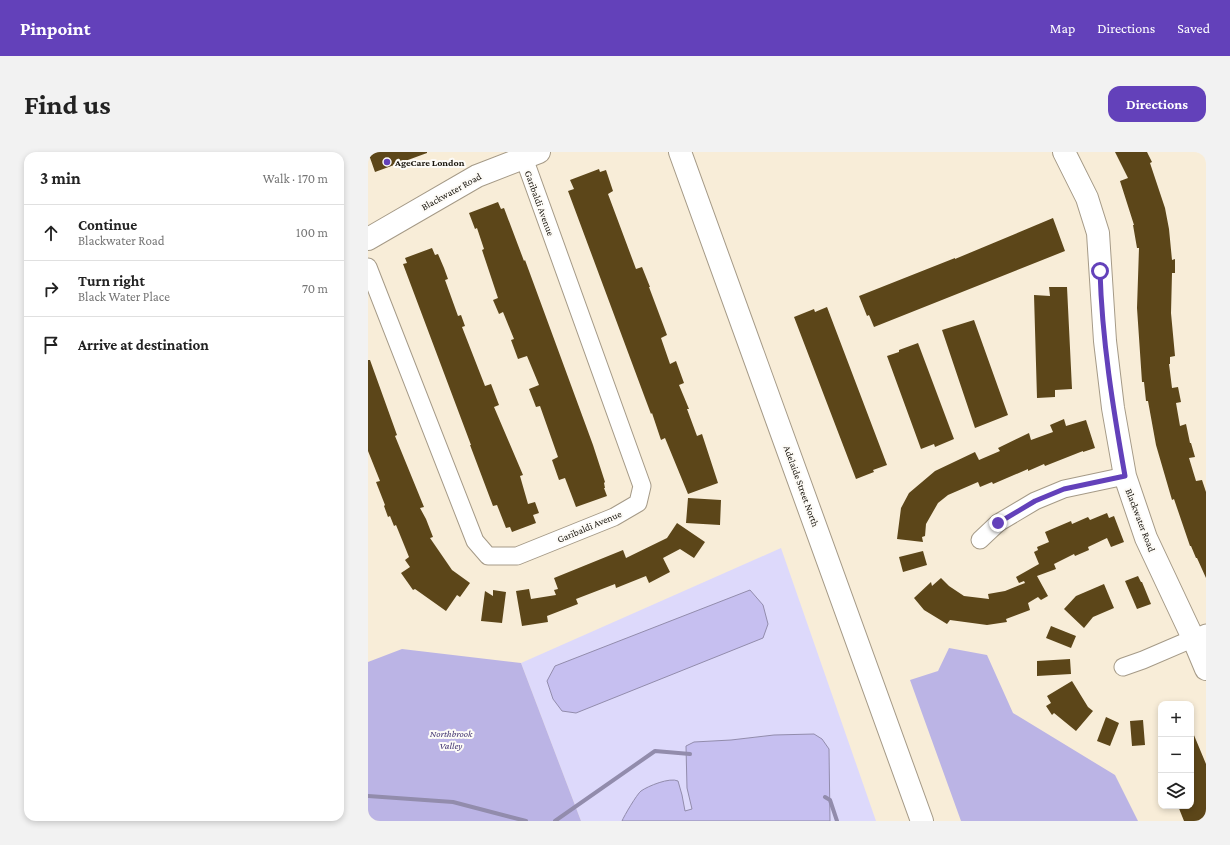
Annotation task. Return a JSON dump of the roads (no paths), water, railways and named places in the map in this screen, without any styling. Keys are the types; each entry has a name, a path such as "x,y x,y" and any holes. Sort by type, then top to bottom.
{"street":[{"name":"Adelaide Street North","path":"680,152 922,821"},
{"name":"Blackwater Road","path":"1064,152 1087,198 1098,233 1105,342 1113,408 1125,476 1146,538 1200,635 1206,669"},
{"name":"Blackwater Road","path":"368,239 476,176 531,155"},
{"name":"Garibaldi Avenue","path":"368,267 475,541 488,556 517,556 614,517 638,503 642,486 531,155"},
{"path":"980,540 998,523 1035,501 1064,489 1125,476"},
{"path":"1123,667 1143,660 1200,635"}],"waterway":[{"path":"555,821 655,751 690,754"},
{"path":"368,796 453,802 526,821"},
{"path":"825,797 830,800 837,821"}],"place":[{"name":"AgeCare London","path":"387,162"}],"park label":[{"name":"Northbrook Valley","path":"451,738"}]}
